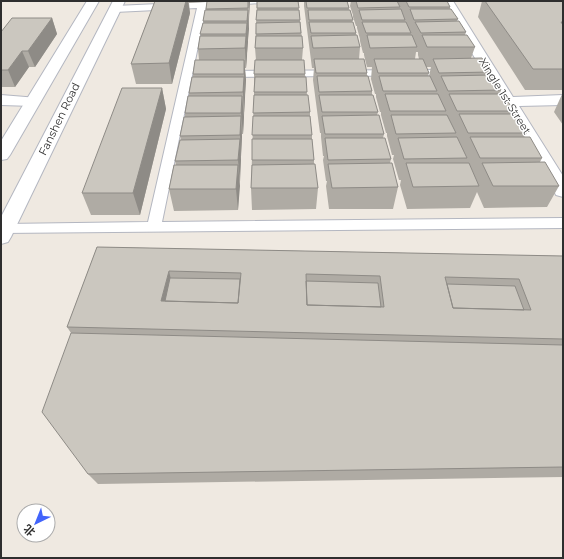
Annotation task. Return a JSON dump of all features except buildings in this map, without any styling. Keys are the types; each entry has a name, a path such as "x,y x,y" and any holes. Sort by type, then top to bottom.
{"main road":[{"path":"1,155 93,1"},
{"name":"Xingle 1st Street","path":"447,1 563,191"},
{"name":"Fanshen Road","path":"3,233 117,5"},
{"path":"1,100 33,101"},
{"path":"509,102 563,100"}],"lane":[{"path":"117,5 202,5 261,1"},
{"path":"154,227 191,75 202,5"},
{"path":"475,72 491,72"},
{"path":"211,74 459,73"},
{"path":"3,233 154,227 563,223"}]}
